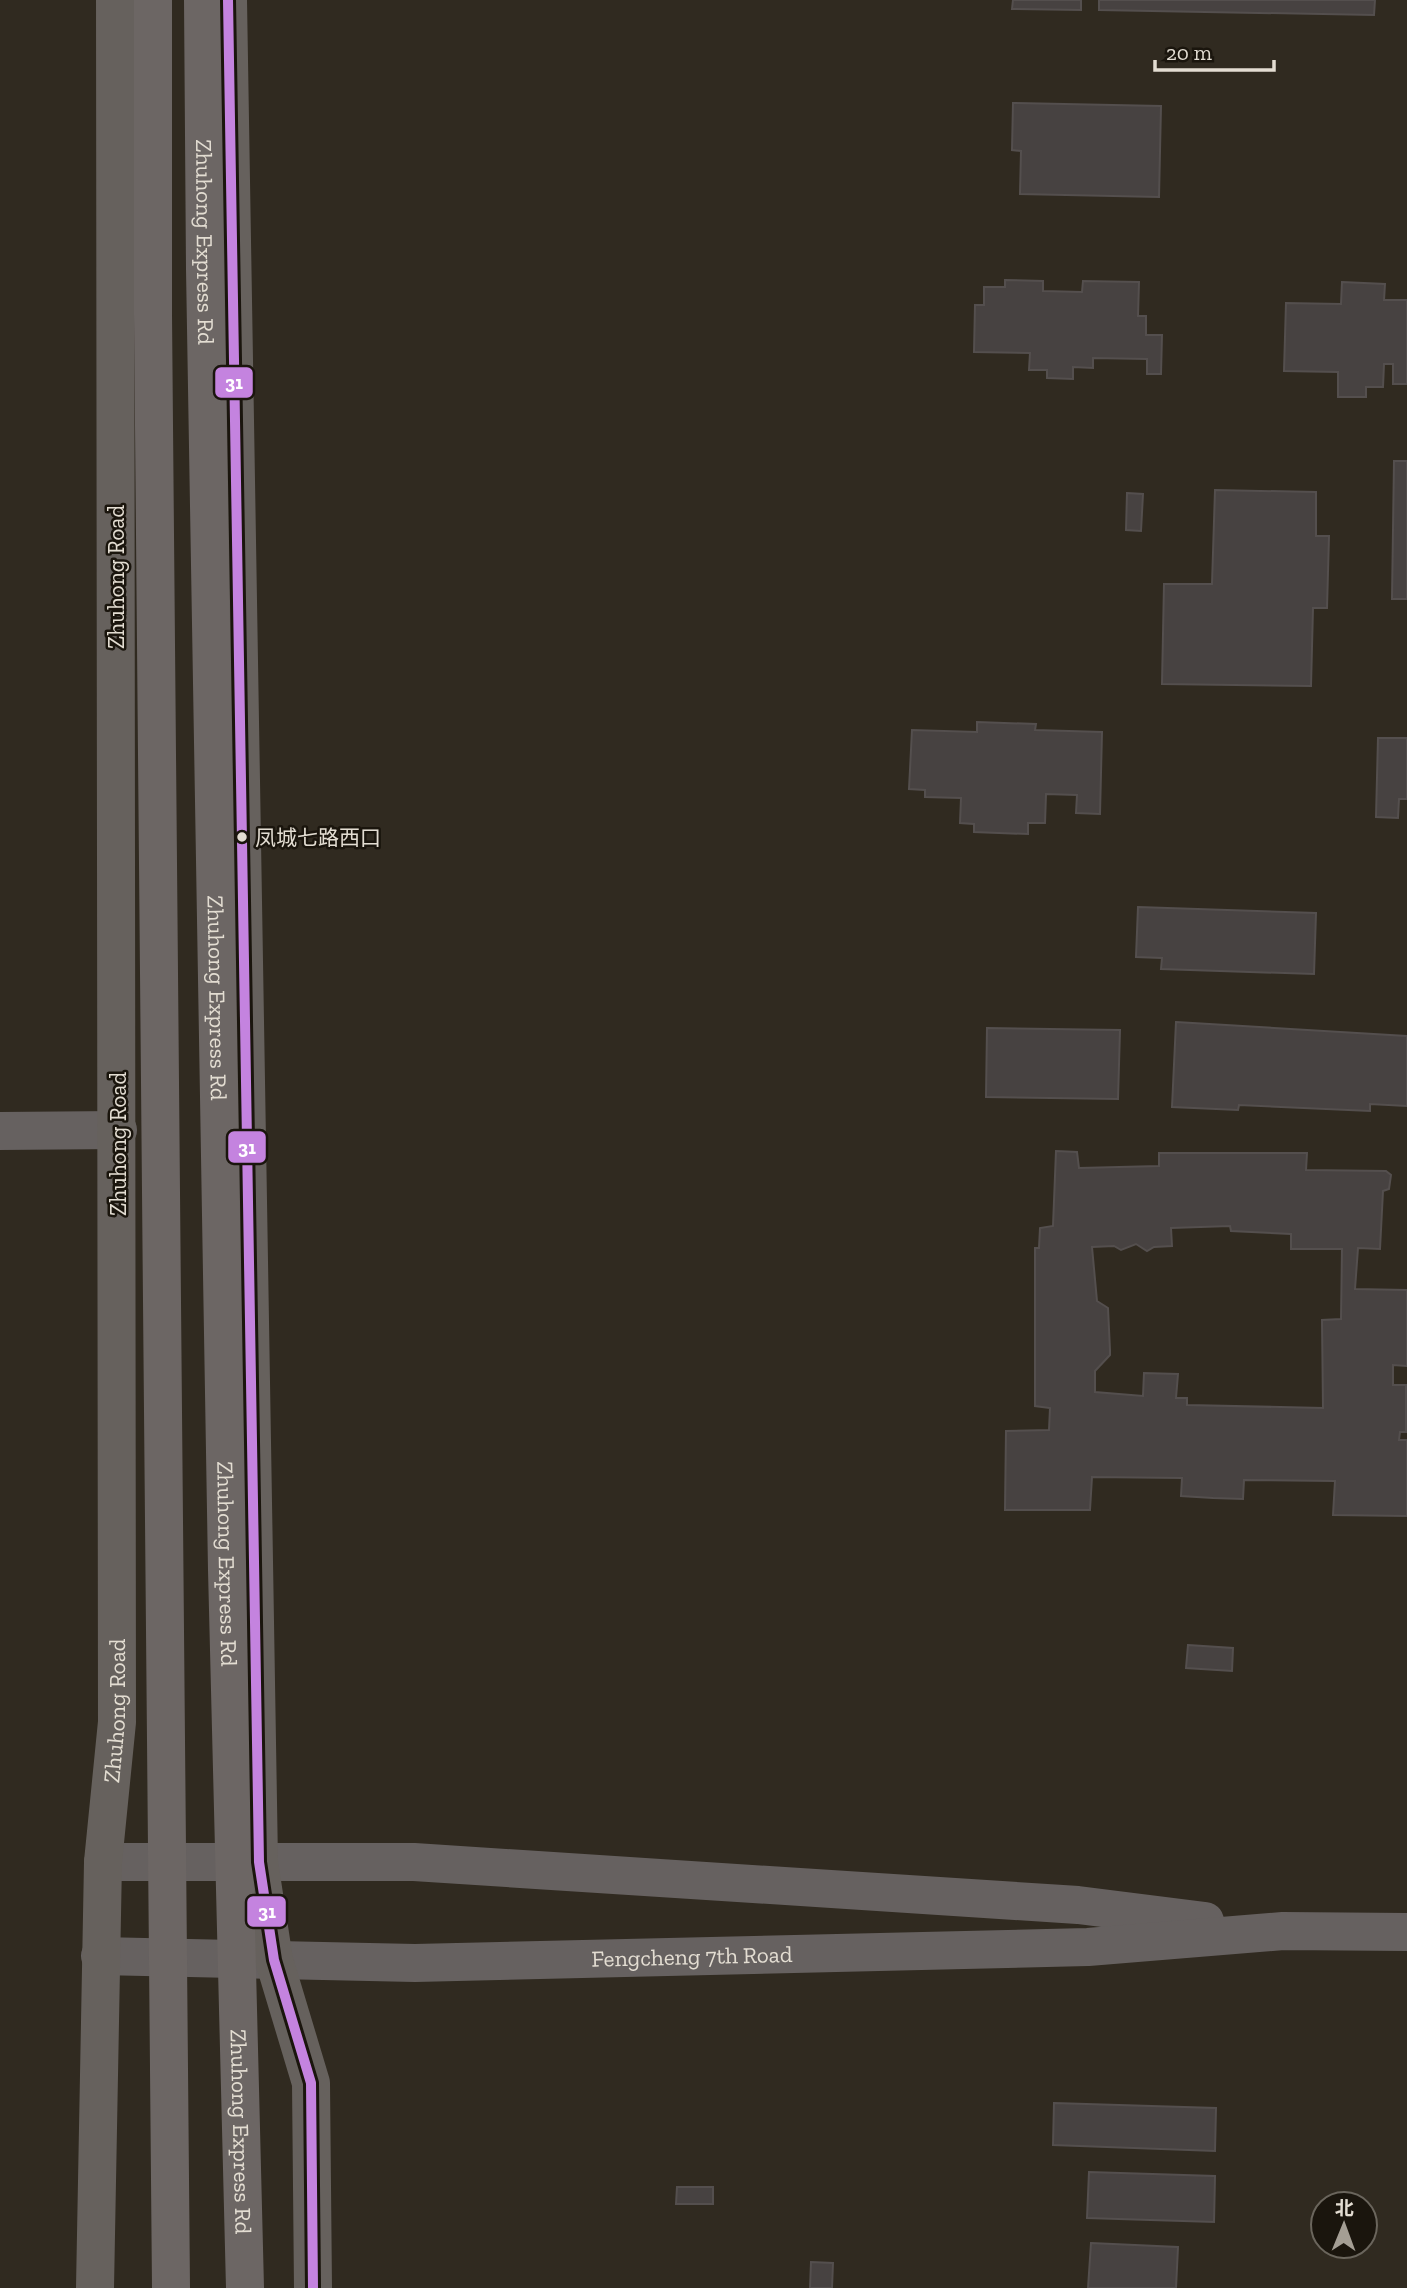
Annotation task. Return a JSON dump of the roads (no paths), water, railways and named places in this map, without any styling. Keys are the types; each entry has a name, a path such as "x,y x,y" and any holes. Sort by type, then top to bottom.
{"highway":[{"path":"153,0 153,330 171,2288"},
{"name":"Zhuhong Express Rd","path":"203,0 205,283 227,1570 246,2288"}],"main road":[{"name":"Zhuhong Road","path":"95,2288 103,1861 117,1722 115,0"},
{"path":"228,0 258,1862 274,1960 311,2083 313,2288"}],"street":[{"path":"0,1131 118,1130"},
{"name":"Fengcheng 7th Road","path":"103,1861 414,1862 1050,1903 1283,1931"},
{"name":"Fengcheng 7th Road","path":"100,1956 415,1963 1088,1947 1283,1931 1407,1932"}],"place":[{"name":"凤城七路西口","path":"242,837"}]}
